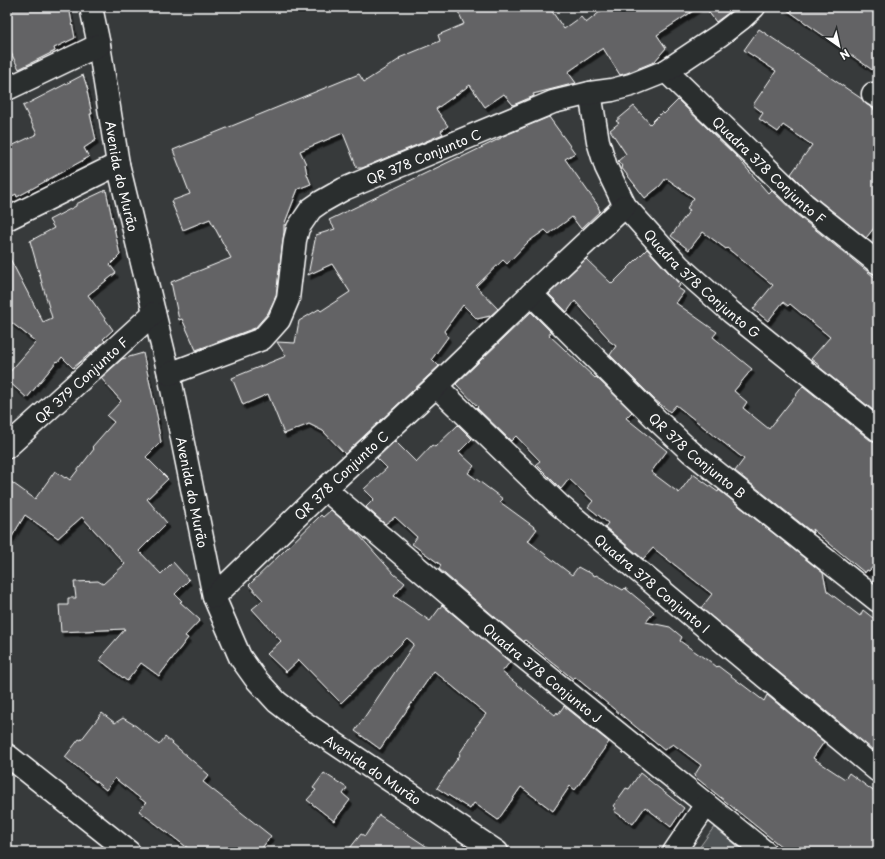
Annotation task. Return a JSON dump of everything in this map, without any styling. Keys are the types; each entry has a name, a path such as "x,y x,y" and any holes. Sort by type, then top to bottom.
{"street":[{"name":"Avenida do Murão","path":"91,7 99,45 118,164 170,374 214,597 240,658 255,678 277,702 303,722 497,852"},
{"name":"QR 378 Conjunto C","path":"170,374 262,339 279,320 288,299 295,240 298,228 311,209 321,202 344,189 553,102 631,85 666,71 720,35 754,7"},
{"path":"8,87 99,45"},
{"name":"Quadra 378 Conjunto F","path":"666,71 804,204 878,263"},
{"name":"Quadra 378 Conjunto G","path":"590,93 598,141 606,167 625,206 679,266 725,307 878,430"},
{"path":"7,219 118,164"},
{"name":"QR 378 Conjunto C","path":"214,597 325,489 436,386 625,206"},
{"name":"QR 378 Conjunto B","path":"531,294 691,452 878,601"},
{"name":"QR 379 Conjunto F","path":"7,447 154,313"},
{"name":"Quadra 378 Conjunto I","path":"436,386 559,505 878,771"},
{"name":"Quadra 378 Conjunto J","path":"325,489 505,642 765,852"},
{"path":"7,755 129,852"},
{"path":"674,852 706,805"}],"shaded area":[{"path":"714,827 745,852 696,852"}],"building":[{"path":"7,7 69,7 75,38 54,48 55,51 19,69 7,45"},
{"path":"456,7 549,7 564,29 581,17 586,23 606,7 699,7 657,35 666,48 654,62 627,73 620,75 603,48 568,72 576,83 533,94 534,96 513,105 504,94 485,107 470,85 436,109 448,126 441,131 443,134 362,168 357,168 343,133 300,151 306,164 307,174 311,184 298,189 284,225 276,296 268,313 255,328 196,350 182,319 179,320 171,282 231,258 210,219 183,230 171,201 190,194 173,150 359,74 364,82 400,59 399,58 440,41 438,35 464,24"},
{"path":"705,7 736,7 716,22"},
{"path":"783,7 878,7 878,74"},
{"path":"759,29 862,99 866,104 878,112 878,223 866,238 812,195 791,174 812,145 783,125 778,132 759,119 763,113 753,105 776,71 744,50"},
{"path":"83,75 88,90 92,114 90,114 96,140 84,148 89,157 17,197 16,194 7,199 7,148 37,134 23,106"},
{"path":"678,100 736,156 768,193 771,190 796,214 878,280 878,414 811,359 830,337 790,304 788,306 783,302 768,321 753,309 773,285 727,248 726,249 703,232 689,250 671,236 690,210 687,208 694,198 666,178 660,186 645,198 621,167 622,166 618,161 626,154 610,130 619,123 616,121 634,106 650,124 662,112 664,114"},
{"path":"549,117 575,153 565,159 599,207 600,211 581,229 572,217 549,234 545,230 528,242 507,264 503,260 476,286 498,309 490,316 477,319 463,305 444,331 448,337 432,359 439,366 345,454 323,431 309,424 284,434 268,394 243,405 232,378 286,356 277,342 295,343 299,321 319,309 321,311 350,292 332,264 308,275 316,235 335,229 329,220 501,137"},
{"path":"106,190 120,255 110,265 116,273 88,295 113,330 103,339 105,341 73,368 62,357 58,362 57,361 27,398 7,380 7,375 36,342 7,319 7,253 43,322 52,318 30,241 54,228 49,220 76,206 76,204"},
{"path":"647,249 680,285 678,288 684,292 676,303 717,332 713,337 752,369 734,391 747,402 743,408 769,429 803,386 870,440 878,442 878,561 869,571 867,570 865,573 812,529 813,533 735,471 744,459 676,405 670,412 655,400 610,355 616,346 608,340 609,339 575,301 567,312 549,294 586,259 612,284"},
{"path":"531,312 551,332 549,335 632,412 626,418 667,451 651,472 679,493 693,474 718,492 719,490 823,573 827,591 860,616 863,610 878,622 878,754 701,608 712,594 653,548 643,559 605,527 608,523 588,507 593,501 569,479 561,489 536,464 540,461 516,436 511,441 477,408 478,407 456,384"},
{"path":"143,353 158,420 161,442 146,457 168,479 147,499 167,523 139,551 161,574 173,562 189,580 175,594 182,601 180,602 200,620 185,636 188,638 159,676 141,663 127,681 100,660 104,653 125,629 61,632 59,605 68,605 68,598 76,598 74,582 98,581 103,584 125,564 82,517 58,538 25,515 7,545 7,479 35,499 55,471 70,480 94,449 92,447 114,422 107,416 121,401 101,378 122,359"},
{"path":"458,425 472,439 459,452 474,466 468,473 503,499 500,502 537,529 528,541 572,575 578,567 623,590 625,588 654,612 646,622 670,627 682,637 680,641 717,667 718,666 764,701 767,695 824,742 813,758 845,779 849,773 876,793 874,796 878,800 878,852 788,852 694,776 701,765 673,744 664,750 575,677 573,679 525,640 524,642 439,569 441,565 412,544 417,537 395,517 385,524 366,507 374,499 364,489 387,468 377,458 395,441 416,462 432,445 435,447"},
{"path":"331,510 358,534 394,574 405,583 394,596 430,621 442,605 510,662 502,672 555,715 557,712 558,714 564,706 609,742 575,790 570,786 553,811 521,787 498,820 474,803 470,809 437,788 460,755 459,754 476,729 475,728 486,714 434,671 380,749 355,731 414,644 407,638 341,703 299,660 286,672 267,654 281,641 252,609 263,600 249,585 321,515 323,517"},
{"path":"102,713 115,723 123,718 136,726 159,745 165,737 209,775 203,782 271,836 259,852 193,852 139,811 146,803 115,778 106,790 65,757 79,739 81,740"},
{"path":"324,773 347,788 343,794 350,800 334,821 307,800 316,790 313,788"},
{"path":"640,773 684,808 671,827 645,807 633,824 614,811 616,808 613,806 626,788 629,789"},
{"path":"379,815 435,852 347,852 361,834 365,836"}]}
